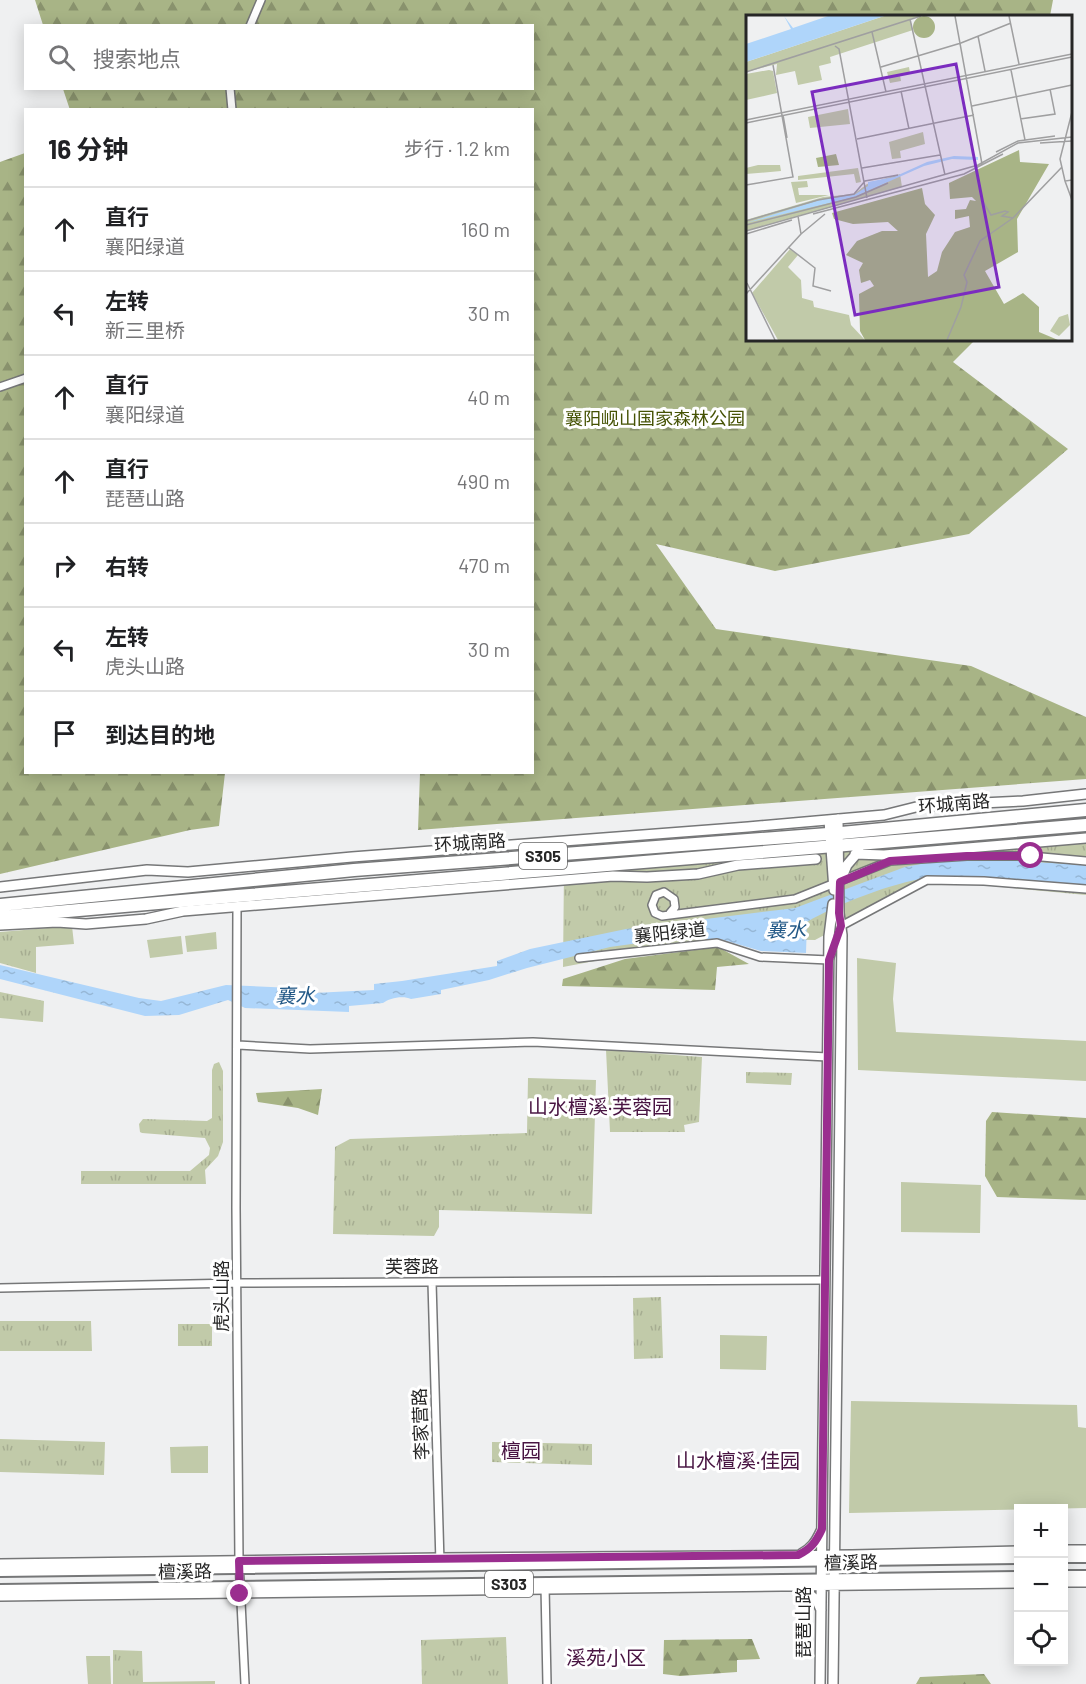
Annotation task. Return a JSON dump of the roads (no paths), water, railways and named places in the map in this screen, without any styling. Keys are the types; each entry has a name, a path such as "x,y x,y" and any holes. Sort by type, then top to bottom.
{"highway":[{"name":"环城南路","path":"0,917 237,882 366,869 835,833 1086,810"},
{"name":"环城南路","path":"0,917 237,902 1086,825"}],"main road":[{"path":"1068,1557 1086,1557"},
{"name":"檀溪路","path":"0,1571 440,1561 1014,1558"},
{"path":"1068,1576 1086,1576"},
{"name":"檀溪路","path":"0,1590 240,1591 834,1583 1014,1577"}],"street":[{"path":"251,24 261,0"},
{"path":"230,90 232,108"},
{"path":"0,387 24,379"},
{"path":"0,887 147,870 188,872 236,866 834,820 884,815 920,806 1023,801 1086,794"},
{"path":"834,820 836,913"},
{"path":"855,854 884,855 1086,838"},
{"path":"837,882 855,854 868,844"},
{"path":"804,849 837,882"},
{"name":"襄阳绿道","path":"670,913 675,907 674,899 668,893 660,893 652,901 653,909 659,915 665,916 761,904 795,899 890,861 967,856 1031,856 1086,861"},
{"path":"236,866 237,902 613,876 647,878 698,874 738,865 816,859"},
{"path":"829,960 841,926 927,880 984,881 1086,889"},
{"name":"虎头山路","path":"237,902 239,1564 245,1684"},
{"name":"琵琶山路","path":"833,1684 843,935 836,913"},
{"name":"琵琶山路","path":"820,1684 829,936 836,913"},
{"name":"襄阳绿道","path":"579,958 717,943 760,957 829,960"},
{"path":"237,1045 310,1049 533,1042 828,1057"},
{"name":"芙蓉路","path":"0,1288 237,1283 825,1280"},
{"name":"李家营路","path":"432,1282 440,1561"},
{"path":"798,1555 815,1543 822,1529"},
{"path":"835,1531 841,1550 852,1555"},
{"path":"1068,1550 1086,1550"},
{"path":"835,1558 852,1555 1014,1551"},
{"path":"440,1561 798,1555 822,1558"},
{"path":"0,1563 239,1564"},
{"path":"1068,1582 1086,1582"},
{"path":"547,1684 545,1587 802,1587 821,1583"},
{"path":"834,1583 853,1586 1014,1583"},
{"path":"834,1611 839,1599 853,1586"},
{"path":"802,1587 817,1601 822,1613"},
{"path":"0,1596 240,1591"}],"water":[{"name":"襄水","path":"981,859 1086,865 1086,886 927,878 898,884 865,895 807,922 806,953 761,951 720,939 668,939 610,947 489,980 441,990 441,994 411,999 396,998 383,1003 349,1006 349,1012 245,1008 228,1000 179,1015 145,1016 0,979 0,965 139,998 161,1001 226,985 293,988 293,994 374,990 374,984 497,966 497,961 530,949 626,929 795,908 905,867 931,862"}],"district":[{"name":"山水檀溪·芙蓉园","path":"600,1107"},
{"name":"檀园","path":"521,1451"},
{"name":"山水檀溪·佳园","path":"738,1461"},
{"name":"溪苑小区","path":"606,1658"}],"park label":[{"name":"襄阳岘山国家森林公园","path":"655,419"}]}
